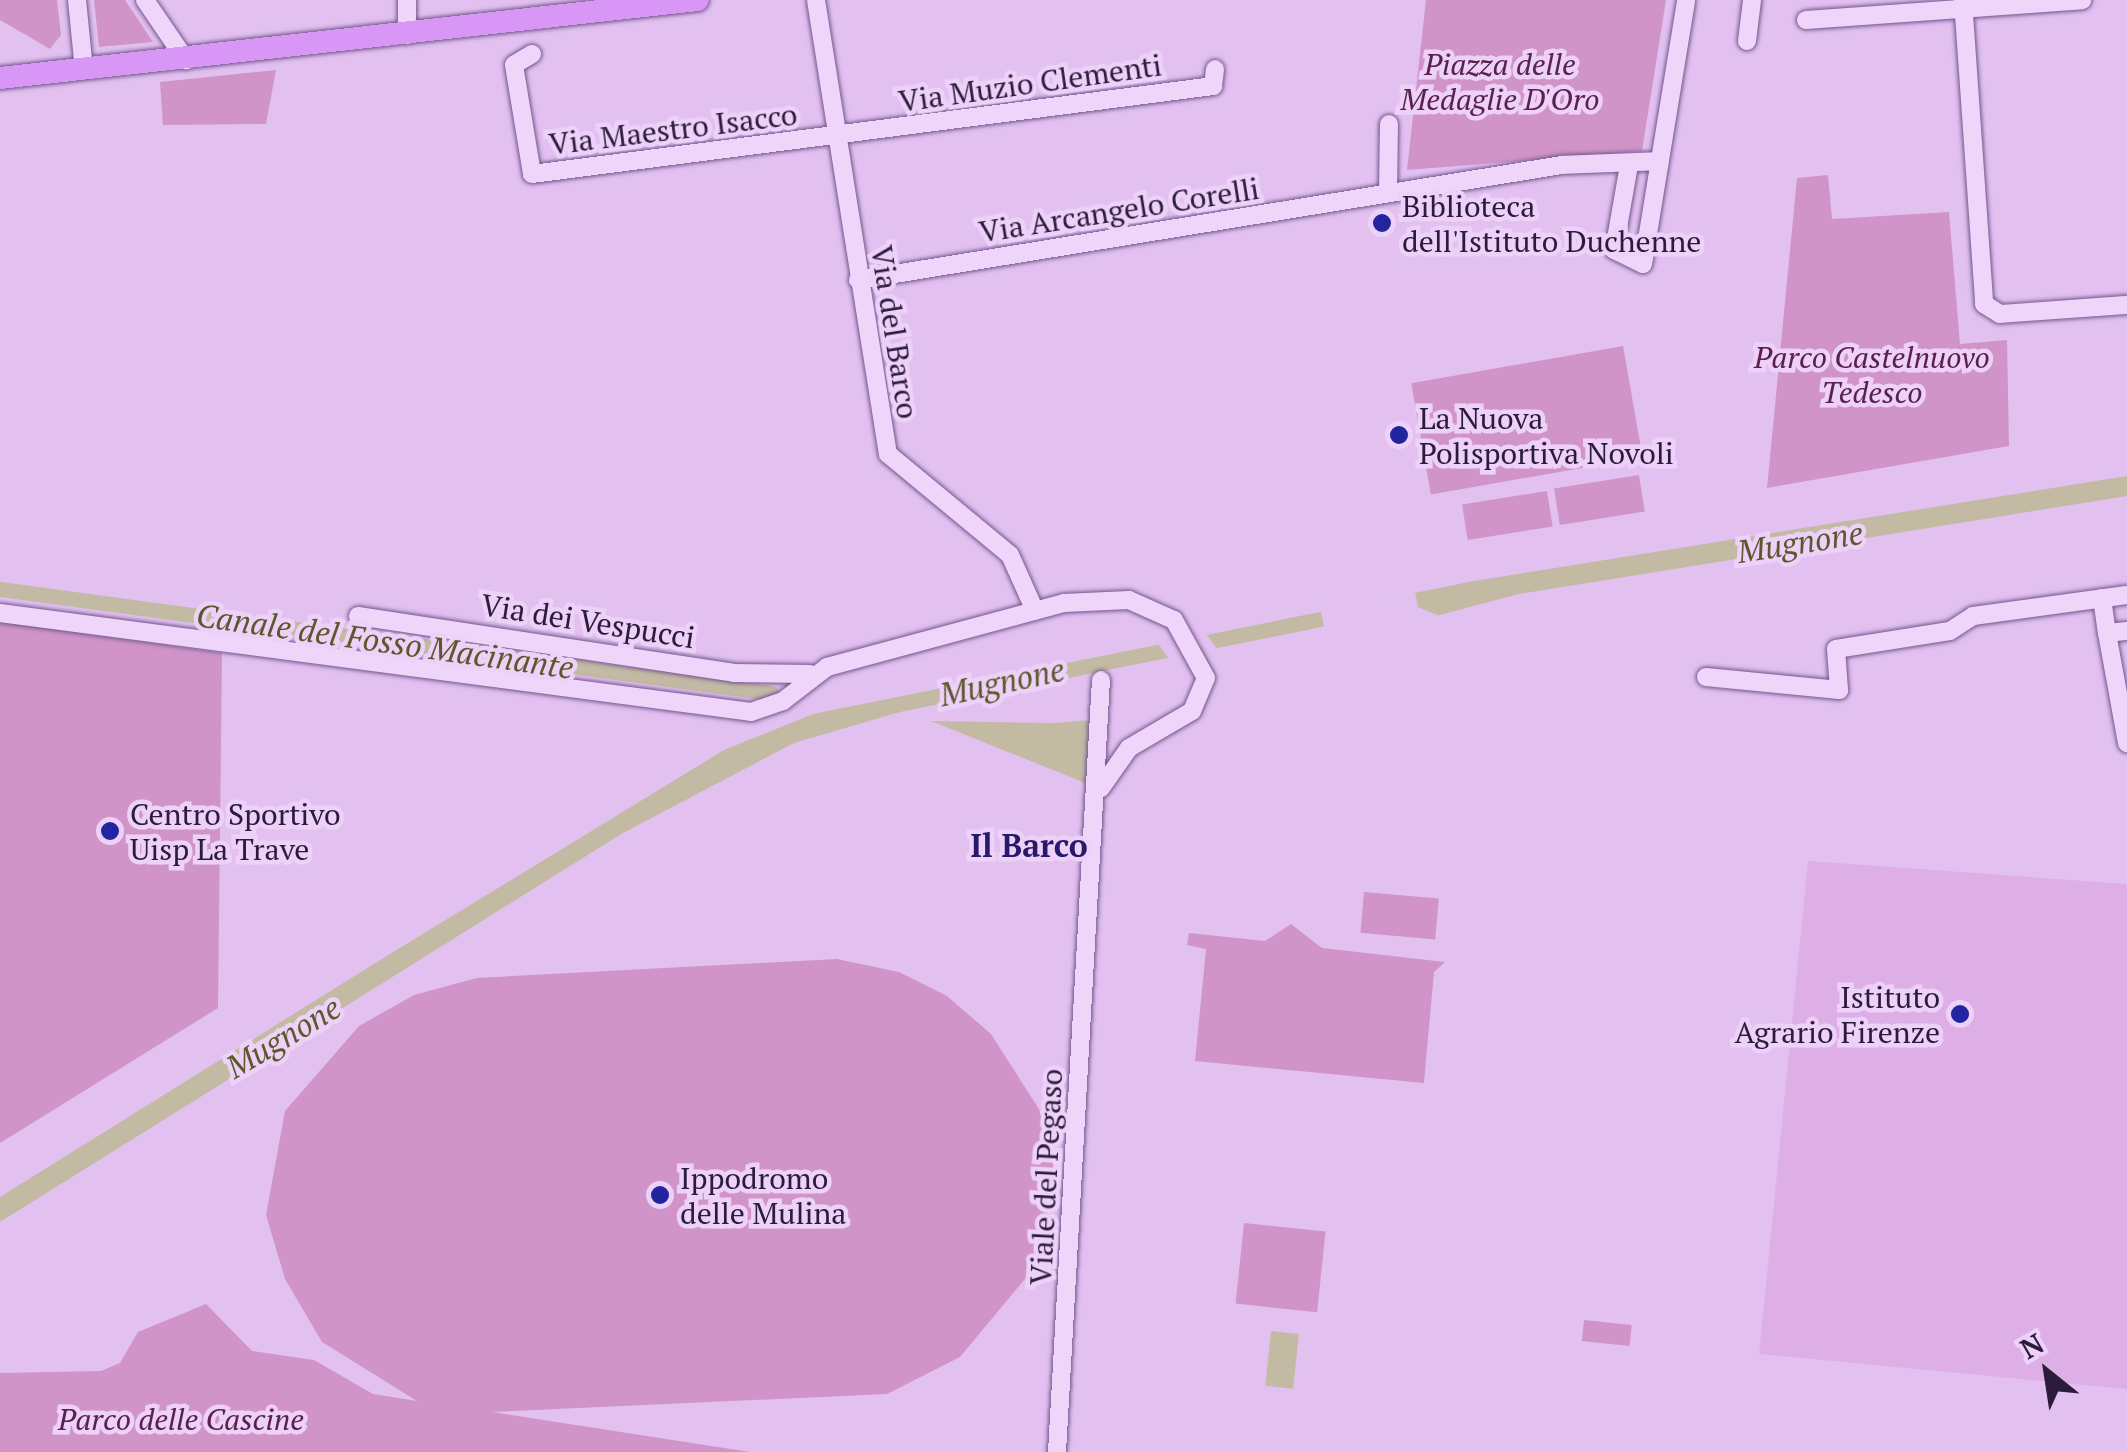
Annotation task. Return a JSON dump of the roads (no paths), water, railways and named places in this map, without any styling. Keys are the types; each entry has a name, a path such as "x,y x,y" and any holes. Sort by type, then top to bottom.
{"main road":[{"path":"0,78 698,0"}],"street":[{"path":"77,0 84,70"},
{"path":"145,0 186,60"},
{"name":"Via del Barco","path":"816,0 888,454 1010,555 1035,610"},
{"path":"1629,166 1614,250 1643,264 1686,0"},
{"path":"1747,40 1752,0"},
{"path":"1806,20 1963,4 2082,0"},
{"path":"407,35 413,1"},
{"path":"1963,4 1984,304 2000,314 2127,305"},
{"name":"Via Maestro Isacco","path":"532,54 514,65 532,174 837,137"},
{"name":"Via Muzio Clementi","path":"837,137 1213,86 1215,69"},
{"path":"1388,193 1389,124"},
{"name":"Via Arcangelo Corelli","path":"858,280 1562,166 1629,166 1660,161"},
{"path":"1706,677 1839,690 1836,649 2127,595"},
{"name":"Via dei Vespucci","path":"0,614 751,712 797,688 1035,610 1114,598 1171,618 1204,660 1198,703 1166,730 1128,748 1101,787"},
{"path":"2102,598 2127,742"},
{"name":"Via dei Vespucci","path":"358,616 733,673 797,688"},
{"path":"2107,633 2127,630"},
{"path":"1101,680 1101,787"},
{"name":"Viale del Pegaso","path":"1057,1452 1090,904 1101,787"}],"water":[{"name":"Mugnone","path":"2127,476 2127,496 1519,594 1436,616 1416,608 900,712 794,743 623,833 0,1222 0,1197 724,750 813,714 1474,581"},
{"path":"1092,720 1088,784 931,721 1053,723"},
{"path":"1271,1331 1299,1334 1293,1389 1265,1386"}],"waterway":[{"name":"Canale del Fosso Macinante","path":"0,589 771,693"}],"place":[{"name":"Biblioteca dell'Istituto Duchenne","path":"1382,223"},
{"name":"La Nuova Polisportiva Novoli","path":"1399,435"},
{"name":"Centro Sportivo Uisp La Trave","path":"110,831"},
{"name":"Istituto Agrario Firenze","path":"1960,1014"},
{"name":"Ippodromo delle Mulina","path":"660,1195"}],"district":[{"name":"Il Barco","path":"1029,845"}],"park label":[{"name":"Piazza delle Medaglie D'Oro","path":"1500,81"},
{"name":"Parco Castelnuovo Tedesco","path":"1872,374"},
{"name":"Parco delle Cascine","path":"181,1419"}]}
